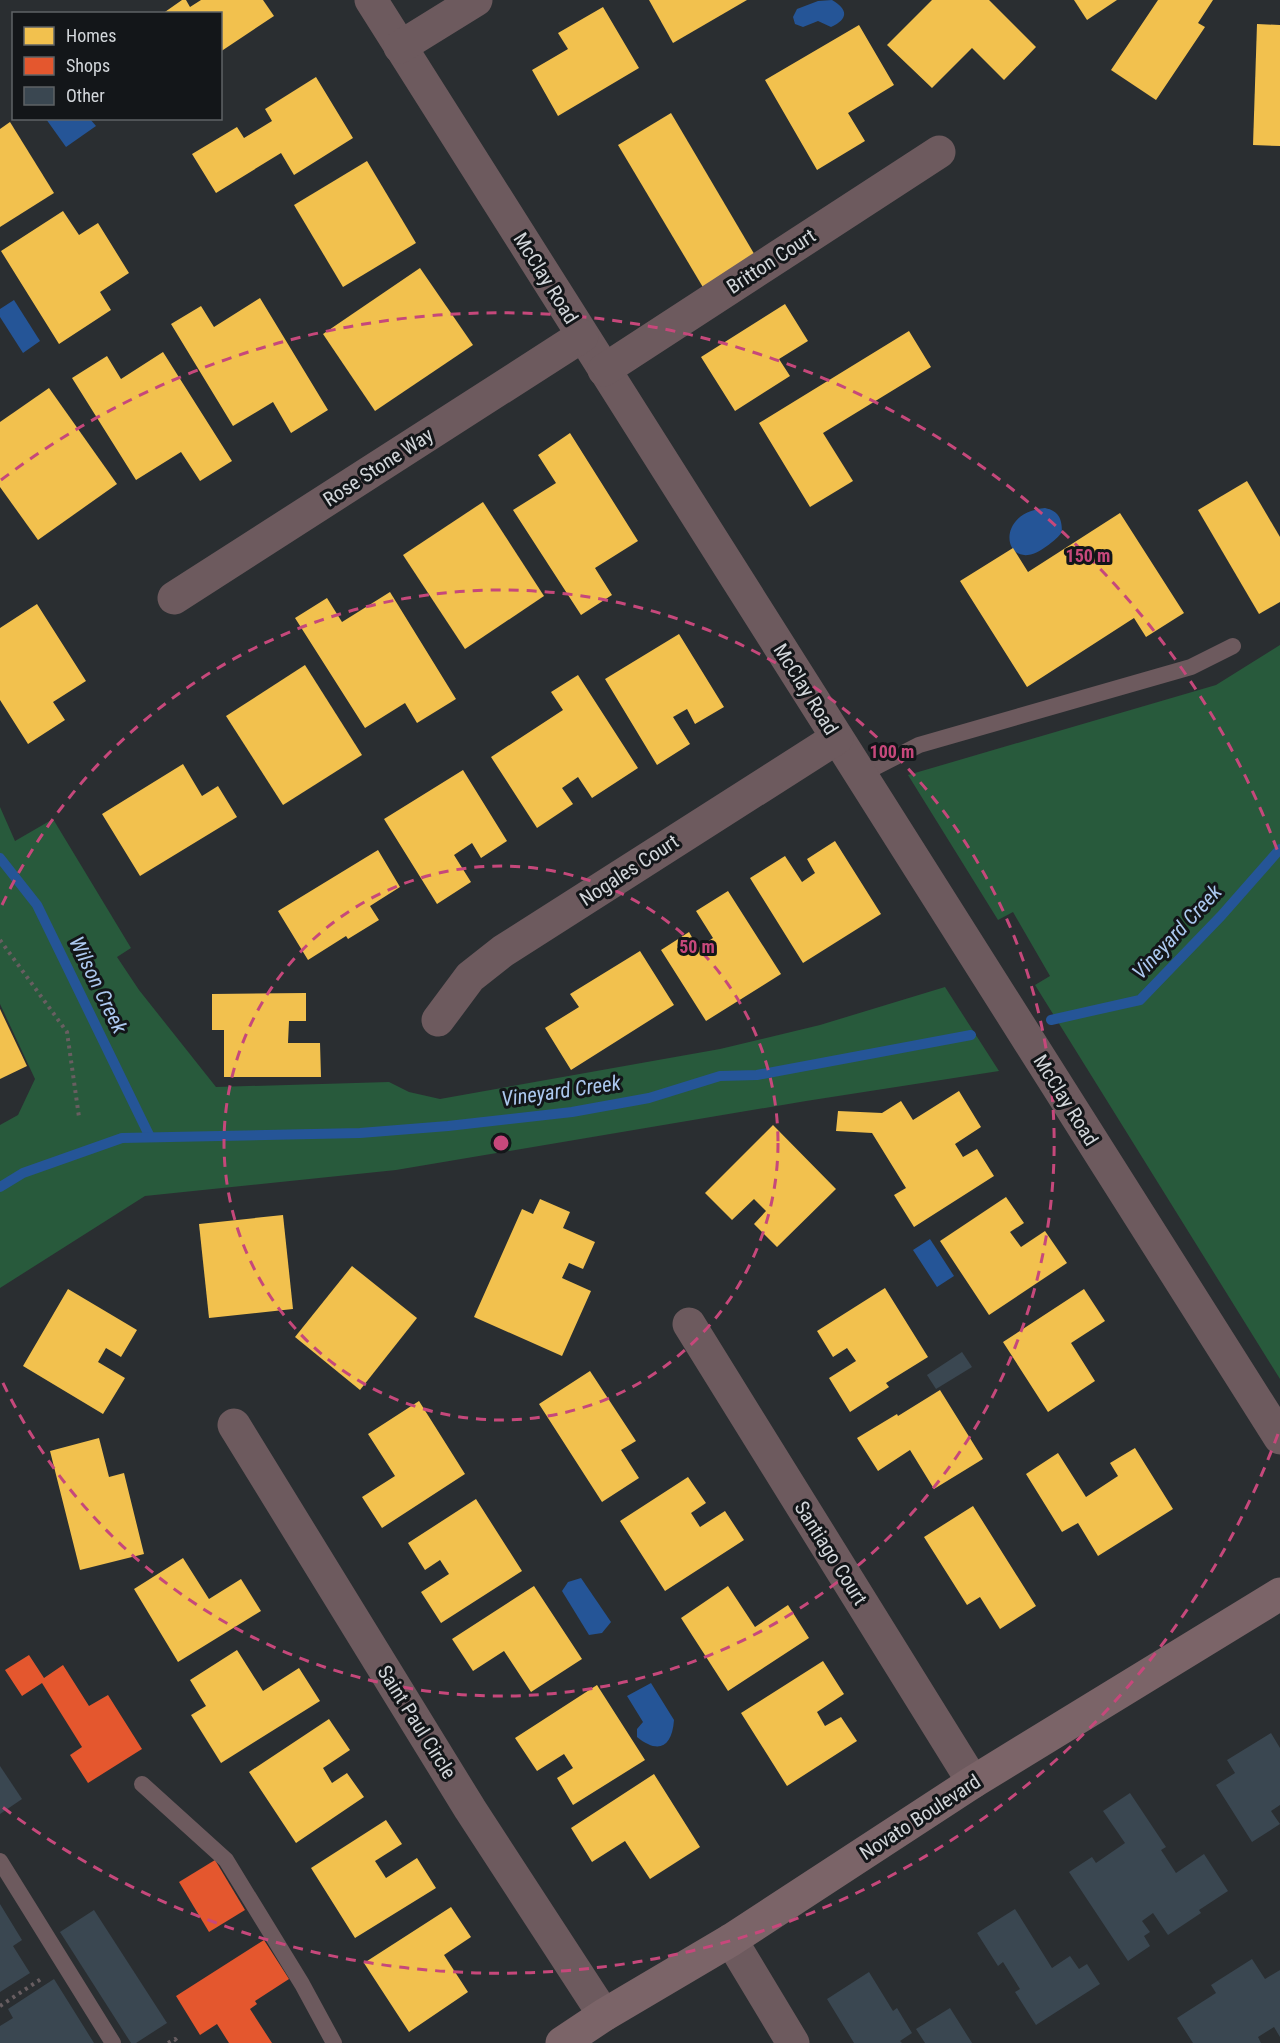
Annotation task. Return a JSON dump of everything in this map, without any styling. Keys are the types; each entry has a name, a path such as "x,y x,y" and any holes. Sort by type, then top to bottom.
{"main road":[{"name":"Novato Boulevard","path":"562,2043 604,2015 730,1940 973,1782 1280,1594"}],"street":[{"name":"McClay Road","path":"371,0 1280,1438"},
{"path":"400,47 476,0"},
{"name":"Britton Court","path":"604,370 939,152"},
{"name":"Rose Stone Way","path":"174,598 582,336"},
{"name":"Nogales Court","path":"438,1020 470,977 503,951 837,738"},
{"name":"Santiago Court","path":"689,1324 973,1782"},
{"name":"Saint Paul Circle","path":"234,1425 470,1809 604,2015"},
{"path":"730,1940 793,2043"}],"lane":[{"path":"860,775 919,745 1191,668 1233,646"},
{"path":"142,1784 226,1860 302,1984 334,2043"},
{"path":"0,1860 113,2043"}],"path":[{"path":"0,940 67,1032 79,1117"},
{"path":"0,2006 64,1964"},
{"path":"168,2043 175,2039 178,2043"}],"green space":[{"path":"1280,645 1280,1379 1035,985 1050,976 1013,912 998,920 908,775 1216,685"},
{"path":"0,807 15,841 53,819 131,948 117,957 139,990 216,1087 389,1082 409,1092 440,1099 720,1049 820,1025 945,987 999,1071 396,1170 145,1196 0,1288 0,1125 18,1115 35,1079 0,1004"}],"water":[{"path":"832,0 841,7 844,14 837,24 831,27 818,21 803,27 795,24 793,17 797,9 818,1"},
{"path":"47,120 91,120 96,126 66,147"},
{"path":"14,300 40,341 23,353 0,317 0,309"},
{"path":"1045,508 1054,511 1059,516 1062,532 1044,548 1031,555 1020,554 1013,549 1010,540 1011,530 1017,520 1028,512"},
{"path":"930,1239 954,1276 937,1287 913,1250"},
{"path":"581,1578 611,1622 602,1633 589,1635 562,1591 568,1582"},
{"path":"651,1683 674,1720 667,1742 657,1746 637,1737 637,1729 643,1722 627,1696"}],"building: Homes":[{"path":"182,0 186,0 190,7 201,0 263,0 274,16 222,51 222,12 165,12"},
{"path":"649,0 747,0 673,43"},
{"path":"932,0 989,0 1036,47 1004,80 972,48 932,88 887,45"},
{"path":"1074,0 1117,0 1087,20"},
{"path":"1158,0 1213,0 1198,23 1205,27 1156,100 1111,70"},
{"path":"603,7 639,68 558,116 532,70 568,49 558,33"},
{"path":"1257,24 1280,25 1280,146 1253,145"},
{"path":"859,25 894,85 848,113 865,141 817,170 765,80"},
{"path":"316,77 353,138 294,175 281,153 216,193 192,154 237,127 244,138 272,121 265,109"},
{"path":"671,113 756,257 704,289 618,145"},
{"path":"10,122 54,193 0,227 0,129"},
{"path":"367,161 416,243 343,287 294,205"},
{"path":"63,211 79,235 98,223 129,273 100,292 111,310 59,344 1,251"},
{"path":"420,268 473,345 375,411 323,334"},
{"path":"260,298 328,410 291,433 273,402 233,426 171,324 201,306 214,327"},
{"path":"785,304 808,341 779,359 790,376 735,411 701,357"},
{"path":"909,331 931,367 823,433 853,481 810,507 759,423"},
{"path":"163,352 232,461 200,481 181,452 136,480 72,378 107,356 121,379"},
{"path":"49,388 117,484 38,540 0,487 0,422"},
{"path":"570,433 638,541 595,568 612,595 581,615 513,510 556,483 538,455"},
{"path":"1247,481 1280,537 1280,602 1259,614 1198,510"},
{"path":"483,502 544,596 465,649 403,555"},
{"path":"1120,513 1184,613 1146,637 1134,618 1027,687 960,581 1013,548 1028,572"},
{"path":"390,592 456,699 417,723 405,703 365,728 295,618 327,598 342,622"},
{"path":"37,604 86,681 53,702 65,720 28,744 0,700 0,628"},
{"path":"679,634 724,707 695,724 687,709 673,717 690,744 657,765 605,679"},
{"path":"305,665 362,755 283,805 226,716"},
{"path":"578,675 638,768 592,798 578,777 562,788 573,804 537,828 491,757 563,710 551,692"},
{"path":"183,764 202,796 218,786 237,817 140,876 102,814"},
{"path":"463,770 507,841 481,858 472,843 454,855 471,882 437,904 384,819"},
{"path":"835,841 881,914 803,963 750,878 785,856 802,882 815,873 807,859"},
{"path":"378,850 400,887 370,906 379,920 348,939 346,936 308,960 278,911"},
{"path":"728,891 781,974 706,1021 661,950 689,932 698,948 713,938 696,911"},
{"path":"640,951 674,1005 571,1070 545,1028 579,1007 570,994"},
{"path":"306,993 306,1021 289,1021 288,1043 320,1043 321,1077 224,1077 224,1030 212,1030 212,994"},
{"path":"0,1009 27,1066 0,1079"},
{"path":"959,1091 981,1127 955,1144 963,1157 977,1149 994,1176 914,1227 894,1195 906,1188 872,1133 836,1131 838,1111 882,1113 901,1101 913,1120"},
{"path":"773,1125 836,1189 777,1247 754,1224 766,1211 754,1199 732,1220 705,1193"},
{"path":"1006,1197 1024,1223 1010,1232 1021,1247 1045,1231 1067,1263 989,1315 940,1241"},
{"path":"540,1199 570,1212 563,1228 595,1242 583,1269 569,1263 562,1278 591,1291 562,1356 474,1317 522,1209 533,1214"},
{"path":"283,1215 293,1309 209,1318 199,1224"},
{"path":"352,1266 417,1318 360,1390 295,1337"},
{"path":"885,1288 928,1357 886,1383 889,1387 850,1412 829,1378 856,1361 847,1348 833,1357 817,1331"},
{"path":"68,1289 137,1330 121,1357 106,1348 98,1362 125,1378 103,1414 23,1366"},
{"path":"1084,1289 1105,1321 1071,1343 1095,1381 1048,1412 1003,1342"},
{"path":"590,1371 636,1441 621,1450 639,1478 602,1502 539,1404"},
{"path":"940,1390 983,1459 934,1489 910,1450 878,1471 857,1438"},
{"path":"419,1401 465,1474 382,1528 362,1497 395,1476 368,1434"},
{"path":"99,1438 109,1477 124,1473 144,1554 80,1570 50,1451"},
{"path":"1135,1448 1173,1509 1098,1556 1078,1523 1062,1532 1026,1474 1058,1453 1086,1497 1118,1476 1110,1463"},
{"path":"688,1477 706,1503 691,1513 700,1527 725,1511 744,1540 665,1591 620,1521"},
{"path":"476,1499 522,1571 441,1623 421,1592 449,1574 440,1560 425,1570 408,1543"},
{"path":"973,1506 1036,1606 1000,1629 980,1597 967,1605 924,1537"},
{"path":"183,1558 209,1599 241,1579 261,1611 178,1662 134,1589"},
{"path":"534,1586 582,1659 531,1692 504,1651 473,1671 452,1639"},
{"path":"728,1586 755,1627 788,1605 809,1638 728,1691 681,1618"},
{"path":"237,1650 263,1691 299,1668 320,1701 221,1763 191,1715 206,1706 190,1680"},
{"path":"823,1661 844,1694 817,1712 825,1726 841,1717 857,1741 787,1786 741,1713"},
{"path":"597,1685 645,1760 573,1805 557,1778 573,1768 564,1754 537,1771 515,1738"},
{"path":"329,1719 350,1750 323,1768 332,1783 347,1773 364,1797 296,1843 249,1772"},
{"path":"654,1774 700,1847 650,1879 625,1841 592,1862 571,1828"},
{"path":"386,1820 402,1844 375,1861 386,1878 417,1858 436,1888 355,1938 311,1868"},
{"path":"451,1907 471,1937 444,1955 468,1992 409,2032 364,1963"}],"building: Shops":[{"path":"29,1655 44,1678 63,1665 89,1706 108,1695 142,1749 88,1783 70,1755 82,1747 42,1683 22,1696 5,1670"},
{"path":"215,1860 245,1910 209,1932 179,1882"},
{"path":"264,1940 289,1979 255,2001 257,2004 250,2009 272,2043 229,2043 217,2024 200,2035 176,1996"}],"building: Other":[{"path":"962,1352 972,1367 936,1389 927,1375"},
{"path":"1271,1733 1280,1748 1280,1805 1271,1811 1280,1824 1252,1842 1216,1785 1235,1773 1227,1760"},
{"path":"0,1766 22,1799 0,1814"},
{"path":"1130,1793 1166,1847 1161,1850 1176,1873 1204,1854 1228,1891 1199,1910 1201,1913 1168,1935 1153,1913 1142,1921 1150,1932 1144,1936 1150,1946 1128,1961 1069,1872 1092,1857 1096,1863 1125,1843 1103,1811"},
{"path":"0,1904 22,1940 13,1946 30,1973 0,1992"},
{"path":"1015,1909 1052,1968 1070,1956 1079,1969 1087,1964 1100,1984 1036,2025 1015,1992 1020,1989 1003,1962 998,1966 977,1933"},
{"path":"94,1910 167,2023 136,2043 131,2043 60,1932"},
{"path":"1252,1959 1265,1979 1280,1970 1280,2037 1274,2027 1258,2037 1261,2043 1193,2043 1177,2018 1216,1993 1211,1985"},
{"path":"869,1972 893,2011 897,2008 912,2033 900,2041 902,2043 854,2043 827,1999"},
{"path":"54,1979 94,2043 0,2043 0,2026 13,2018 8,2009"},
{"path":"950,2008 972,2043 925,2043 916,2029"}],"waterway":[{"name":"Vineyard Creek","path":"1051,1020 1140,1000 1221,916 1280,849"},
{"name":"Wilson Creek","path":"0,858 37,905 150,1137"},
{"name":"Vineyard Creek","path":"0,1187 23,1173 122,1138 360,1133 572,1112 649,1098 720,1076 757,1075 971,1035"}]}
